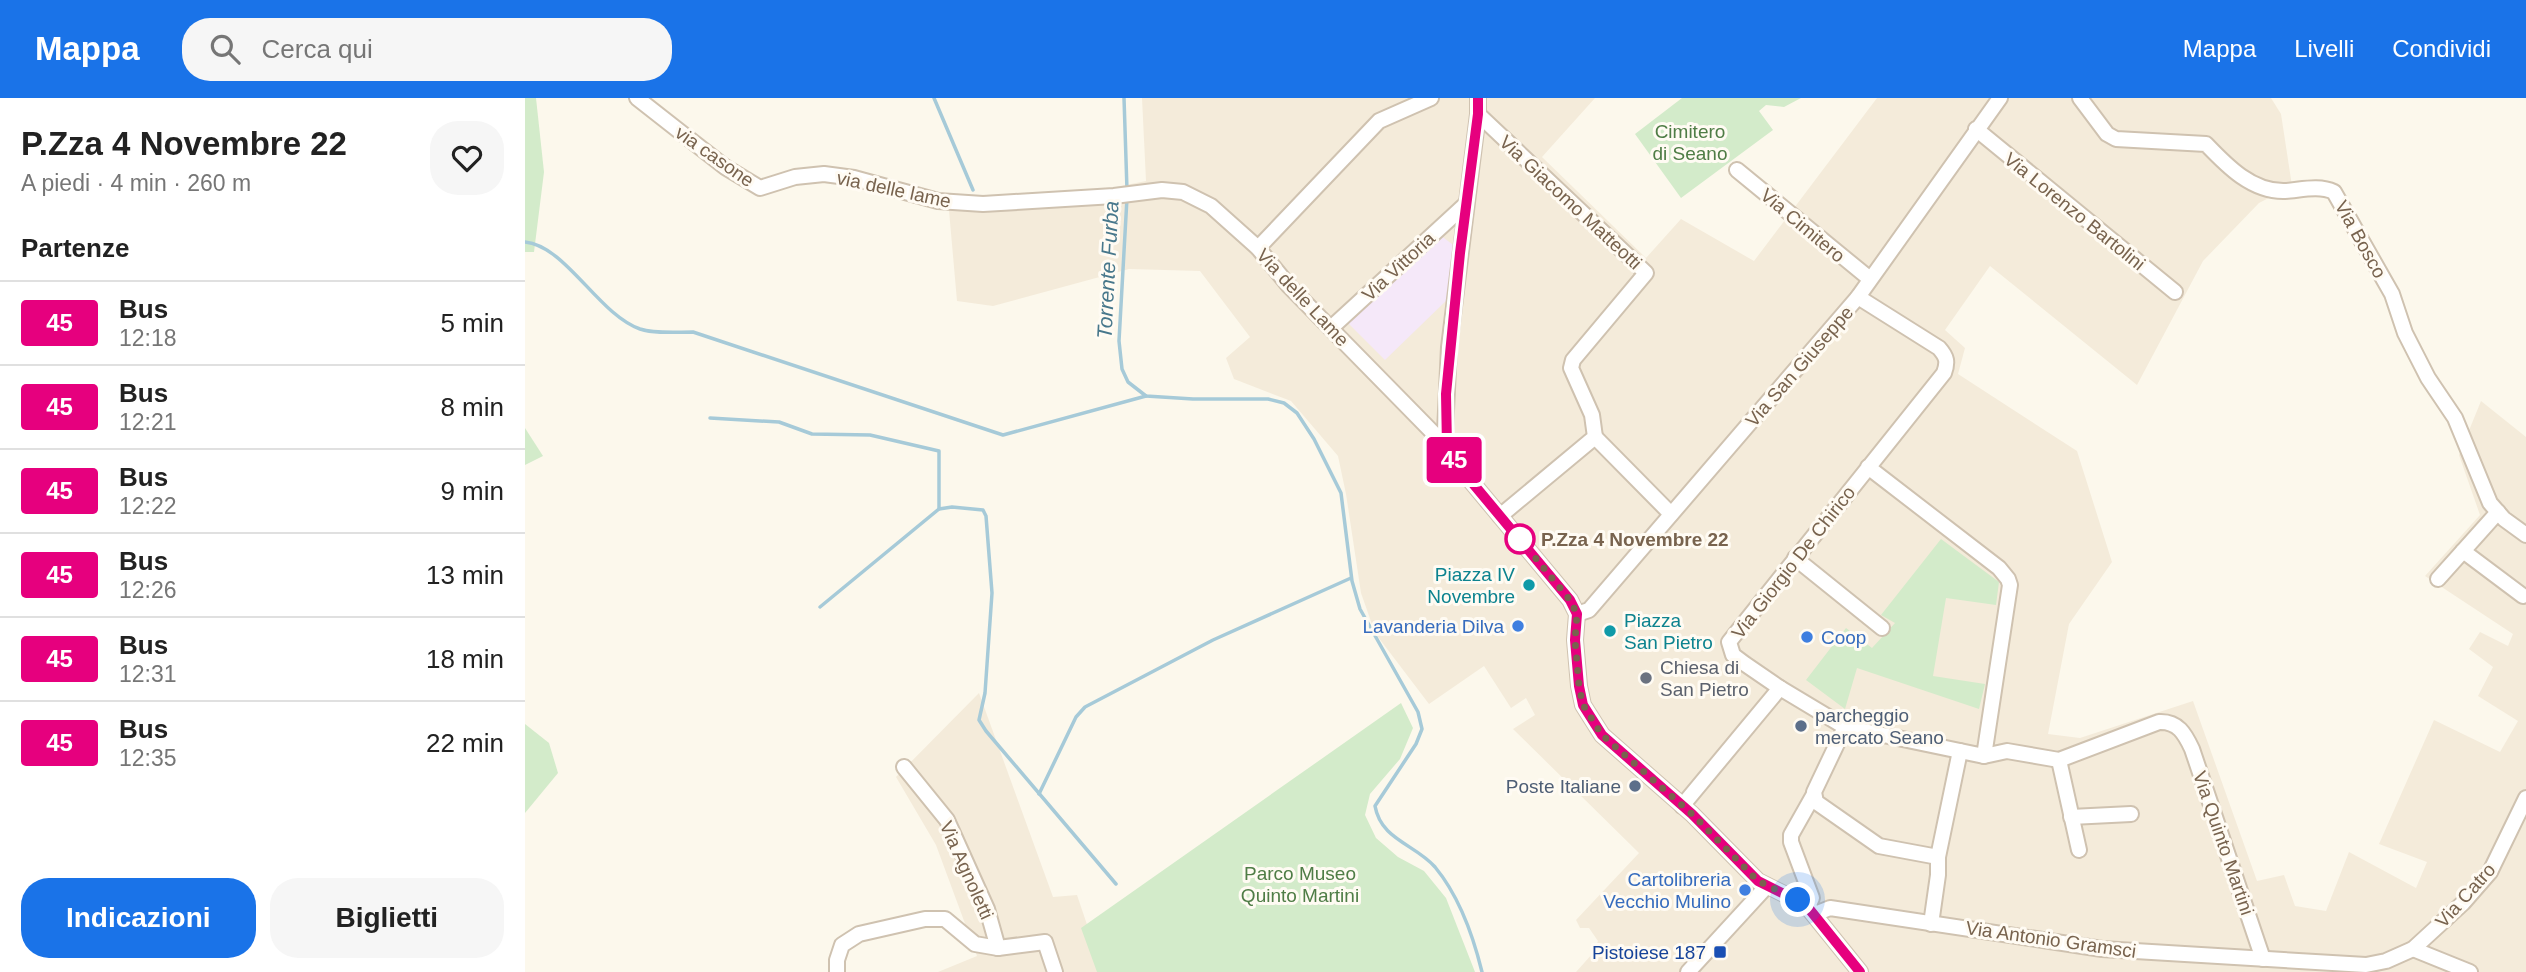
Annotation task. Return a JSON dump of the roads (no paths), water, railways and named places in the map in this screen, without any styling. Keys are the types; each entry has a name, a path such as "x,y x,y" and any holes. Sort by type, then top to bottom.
{"street":[{"name":"via casone","path":"637,98 725,167 760,188"},
{"path":"1258,248 1379,121 1431,98"},
{"path":"1447,447 1445,417 1449,347 1478,98"},
{"name":"Via San Giuseppe","path":"1581,613 1589,610 1858,297 2000,98"},
{"name":"Via Bosco","path":"2080,98 2107,134 2116,139 2206,144 2238,175 2275,191 2319,188 2334,192 2392,294 2413,349 2428,378 2455,418 2490,503 2526,536"},
{"name":"Via Giacomo Matteotti","path":"1478,114 1646,273 1573,360 1571,368 1592,415 1595,436"},
{"name":"Via Lorenzo Bartolini","path":"1976,129 2175,292"},
{"name":"Via Cimitero","path":"1737,170 1870,279"},
{"name":"via delle lame","path":"760,188 795,177 824,174 854,178 938,201 983,204 1137,193"},
{"name":"Via delle Lame","path":"1137,193 1174,189 1183,192 1211,206 1258,248 1289,286 1447,447 1455,462 1581,613"},
{"name":"Via Vittoria","path":"1331,328 1466,204"},
{"name":"Via Giorgio De Chirico","path":"1858,297 1939,348 1945,355 1947,365 1944,373 1729,642 1733,655 1780,688 1845,727 1984,756 2007,751 2059,760"},
{"path":"1500,516 1595,436 1671,514"},
{"path":"1868,467 1999,568 2008,579 2010,585 1984,756"},
{"path":"2438,579 2498,512"},
{"path":"2463,551 2523,596"},
{"path":"1795,558 1881,628"},
{"path":"1581,613 1575,640 1579,686 1583,705 1602,735 1682,806 1758,881 1811,910 1860,972"},
{"path":"1682,806 1780,688"},
{"name":"Via Quinto Martini","path":"2059,760 2159,722 2171,723 2180,729 2192,749 2263,958"},
{"path":"1811,910 1812,898 1791,842 1791,835 1815,799 1845,727"},
{"path":"1931,924 1938,857 1960,751"},
{"path":"2059,760 2079,850"},
{"name":"Via Agnoletti","path":"904,767 947,820 987,909 998,948"},
{"name":"Via Catro","path":"2413,949 2463,903 2490,872 2526,798"},
{"path":"1815,799 1879,846 1938,857"},
{"path":"2071,817 2131,814"},
{"path":"1688,972 1766,887"},
{"name":"Via Antonio Gramsci","path":"1811,910 1830,908 1931,924 1947,924 2102,950 2263,958 2361,968 2413,949"},
{"path":"837,972 837,960 842,945 859,934 925,919 945,919 975,944 998,948 1045,942 1055,972"},
{"path":"2413,949 2470,972"}],"waterway":[{"path":"934,98 973,190"},
{"name":"Torrente Furba","path":"1124,98 1127,190"},
{"name":"Torrente Furba","path":"1127,198 1119,341 1122,369 1128,382 1146,396 1268,399 1284,403 1297,413 1314,439 1341,493 1352,581 1360,609 1418,712 1422,729 1416,744 1375,806 1378,817 1391,834 1427,859 1444,878 1464,917 1482,972"},
{"path":"525,242 540,246 554,255 610,310 640,329 693,332 1003,435 1146,396"},
{"path":"710,418 779,422 812,434 870,435 939,451 939,509"},
{"path":"820,607 939,509 952,507 983,510 986,516 992,593 985,693 979,720 1116,884"},
{"path":"1039,794 1076,717 1085,707 1213,640 1351,578"}],"place":[{"name":"P.Zza 4 Novembre 22","path":"1520,539"},
{"name":"Piazza IV Novembre","path":"1529,585"},
{"name":"Lavanderia Dilva","path":"1518,626"},
{"name":"Piazza San Pietro","path":"1610,631"},
{"name":"Coop","path":"1807,637"},
{"name":"Chiesa di San Pietro","path":"1646,678"},
{"name":"parcheggio mercato Seano","path":"1801,726"},
{"name":"Poste Italiane","path":"1635,786"},
{"name":"Cartolibreria Vecchio Mulino","path":"1745,890"},
{"name":"Pistoiese 187","path":"1720,952"}],"park label":[{"name":"Cimitero di Seano","path":"1690,142"},
{"name":"Parco Museo Quinto Martini","path":"1300,884"}]}
